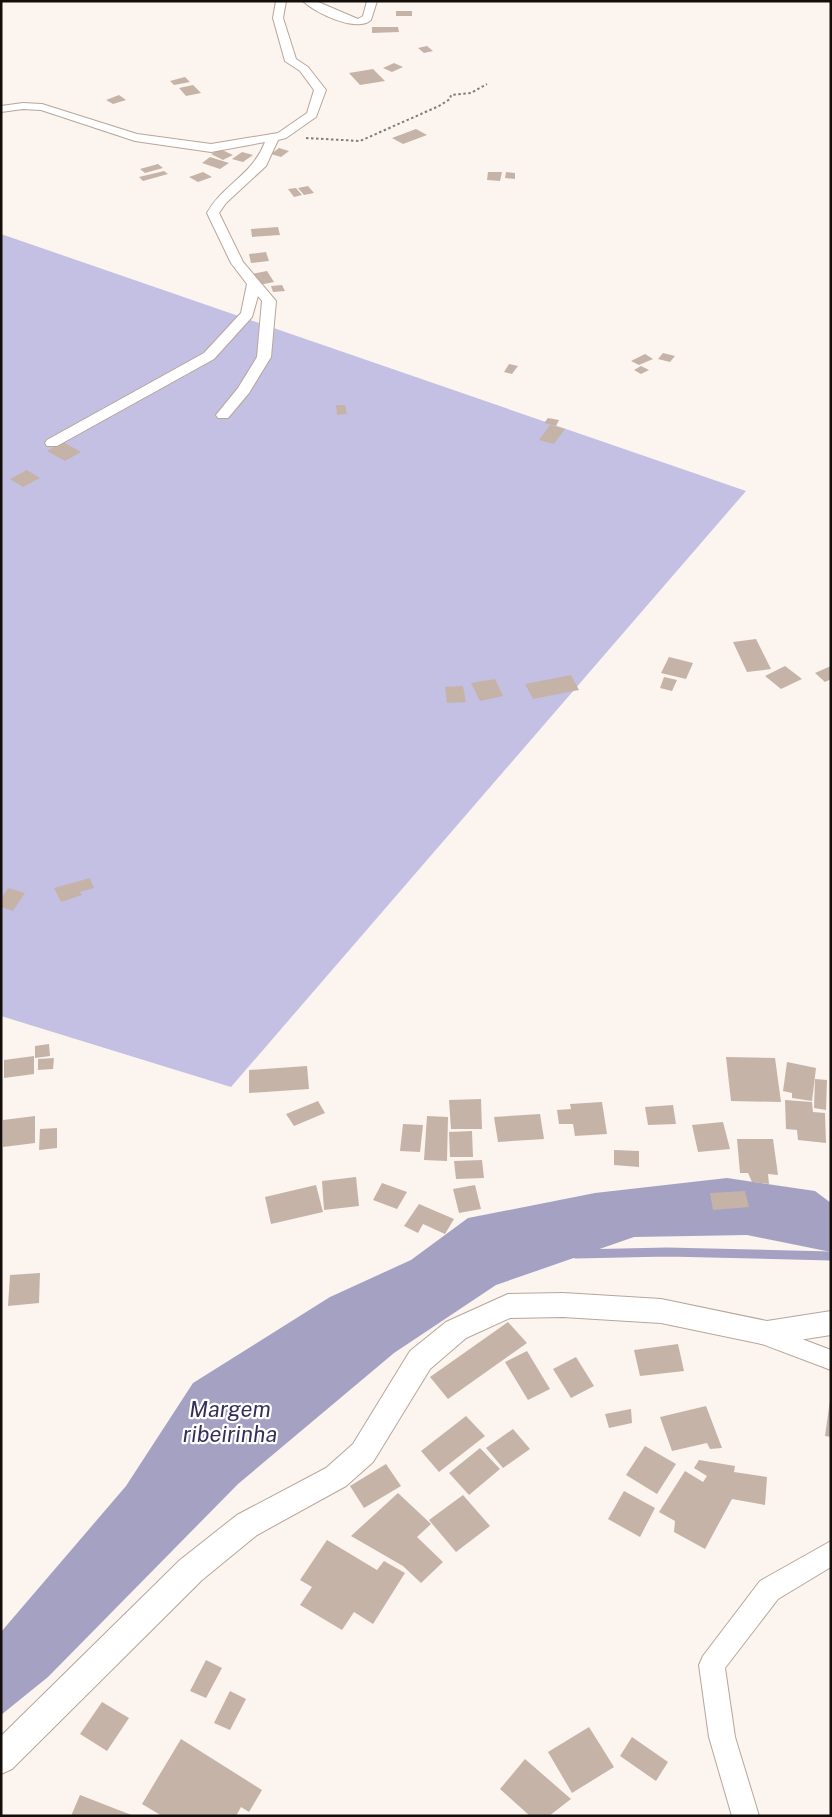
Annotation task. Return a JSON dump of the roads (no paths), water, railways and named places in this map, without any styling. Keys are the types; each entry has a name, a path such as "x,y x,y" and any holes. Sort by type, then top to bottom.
{"street":[{"path":"1,109 23,106 42,107 135,137 212,148 282,136 312,115 320,90 304,69 291,61 278,18 281,1"},
{"path":"308,1 353,23 365,21 372,11 372,1"},
{"path":"222,416 244,390 264,357 269,301 237,263 213,213 217,205 238,188 261,165 273,138"},
{"path":"52,442 209,356 246,314 254,284"},
{"path":"1,1758 191,1570 247,1525 336,1477 363,1453 420,1360 456,1330 508,1306 563,1305 661,1311 767,1333 831,1323"},
{"path":"752,1330 831,1360"},
{"path":"746,1816 722,1737 712,1665 769,1590 831,1553"}],"water":[{"name":"Margem ribeirinha","path":"727,1178 815,1191 831,1203 831,1252 747,1235 634,1237 496,1285 394,1353 238,1484 48,1677 1,1715 1,1632 126,1486 193,1383 330,1297 411,1260 468,1218 595,1193"}],"waterway":[{"path":"576,1254 667,1252 831,1256"}]}
